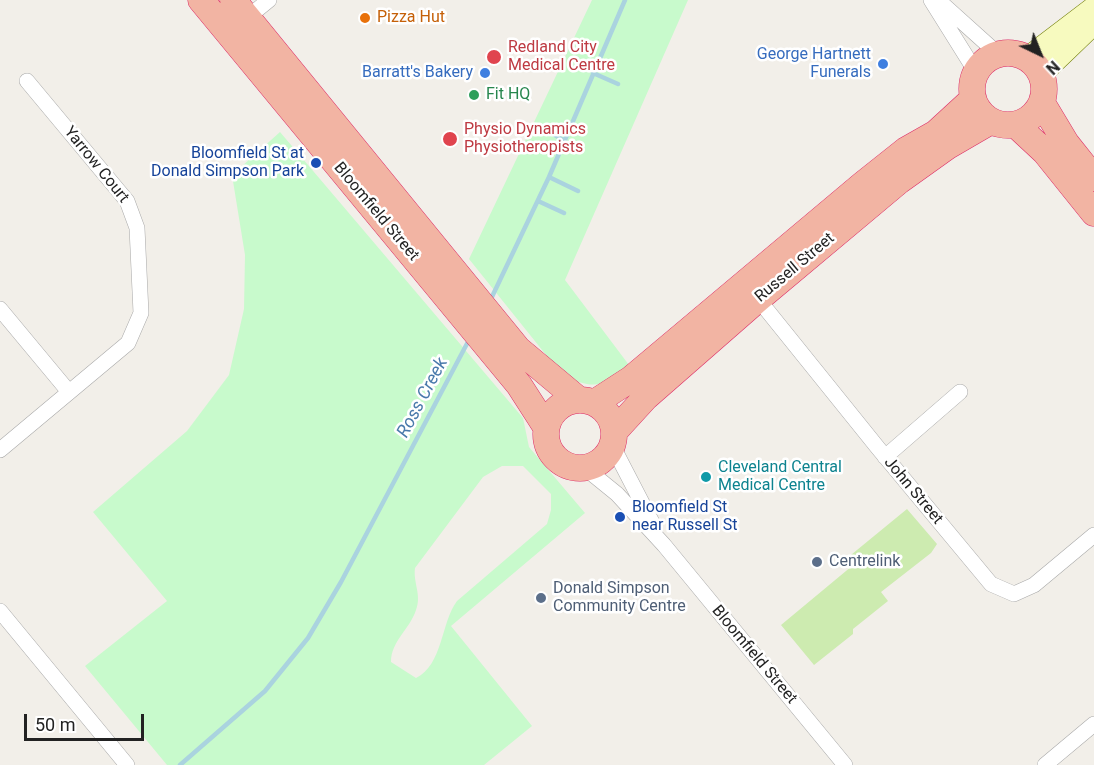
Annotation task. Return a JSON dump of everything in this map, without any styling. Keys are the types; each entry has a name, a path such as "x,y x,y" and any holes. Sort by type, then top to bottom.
{"highway":[{"name":"Bloomfield Street","path":"209,3 236,17 468,288 519,385 546,427"},
{"name":"Bloomfield Street","path":"236,17 458,311 495,338 518,349 586,401"},
{"path":"1015,53 1034,66 1045,89 1042,103 1031,117 1016,124 1004,125 991,121 981,114 973,99 972,86 976,72 986,59 998,54 1015,53"},
{"name":"Russell Street","path":"586,401 631,379 862,185 906,150 936,132 973,99"},
{"path":"1042,103 1066,143 1094,178"},
{"name":"Russell Street","path":"613,438 646,397 899,180 948,146 991,121"},
{"path":"1016,124 1045,152 1094,213"},
{"path":"586,401 608,414 613,438 602,460 585,468 575,468 556,459 550,451 546,442 546,427 550,416 567,402 586,401"}],"main road":[{"path":"1034,66 1094,7"},
{"path":"1034,66 1094,24"}],"street":[{"path":"236,17 269,0"},
{"path":"930,0 976,72"},
{"path":"938,0 998,54"},
{"name":"Yarrow Court","path":"0,450 128,343 141,313 137,228 128,201 27,81"},
{"name":"John Street","path":"758,299 991,584 1014,594 1034,585 1094,535"},
{"path":"0,309 69,392"},
{"path":"885,457 960,392"},
{"name":"Bloomfield Street","path":"613,438 664,545"},
{"name":"Bloomfield Street","path":"585,468 617,494 664,545 845,765"},
{"path":"0,611 126,765"},
{"path":"1045,765 1094,724"}],"green space":[{"path":"592,0 688,0 565,280 629,365 612,378 598,384 583,383 563,376 469,259"},
{"path":"280,132 523,418 529,447 585,513 451,626 532,726 484,765 167,765 85,666 167,601 93,512 187,431 229,375 244,309 245,255 232,175","holes":["502,466 523,466 551,494 551,510 547,524 457,601 432,663 416,678 391,662 397,641 418,605 415,568 483,477"]},
{"path":"907,509 937,544 931,553 881,592 888,601 853,629 853,634 814,665 781,625 852,566 846,559"}],"waterway":[{"name":"Ross Creek","path":"490,301 549,177 625,0"},
{"path":"593,73 618,84"},
{"path":"539,125 563,140"},
{"path":"549,177 578,191"},
{"path":"538,201 564,213"},
{"name":"Ross Creek","path":"180,765 265,691 308,638 341,582 470,338"}],"place":[{"name":"Pizza Hut","path":"365,18"},
{"name":"Redland City Medical Centre","path":"494,57"},
{"name":"George Hartnett Funerals","path":"883,64"},
{"name":"Barratt's Bakery","path":"485,73"},
{"name":"Fit HQ","path":"474,95"},
{"name":"Physio Dynamics Physiotheropists","path":"450,139"},
{"name":"Bloomfield St at Donald Simpson Park","path":"316,163"},
{"name":"Cleveland Central Medical Centre","path":"706,477"},
{"name":"Bloomfield St near Russell St","path":"620,517"},
{"name":"Centrelink","path":"817,562"},
{"name":"Donald Simpson Community Centre","path":"541,598"}]}
